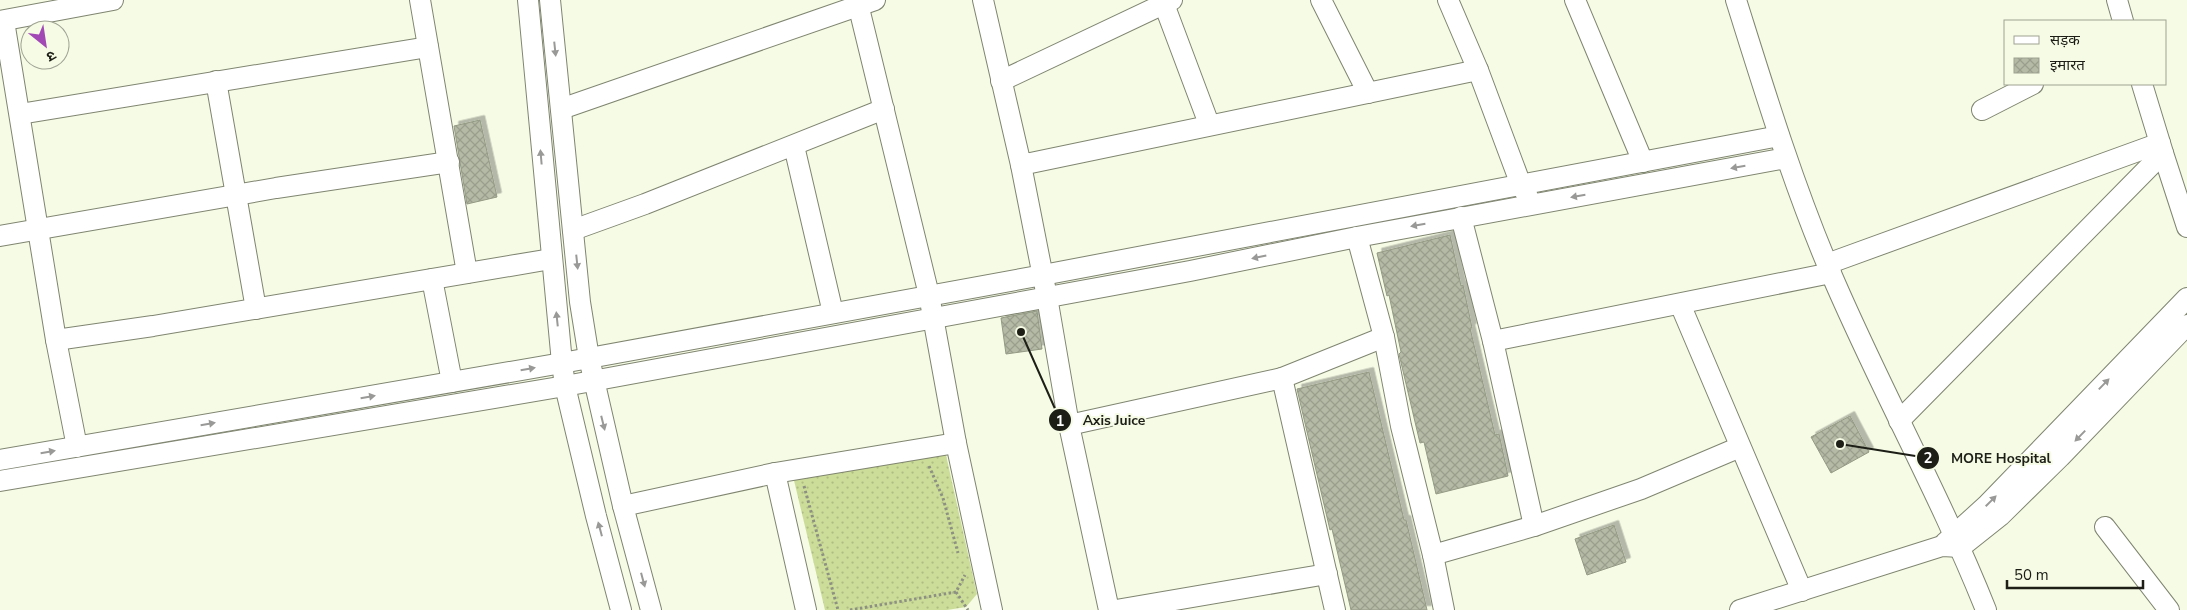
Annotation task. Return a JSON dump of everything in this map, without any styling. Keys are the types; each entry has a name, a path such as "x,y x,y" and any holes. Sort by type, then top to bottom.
{"street":[{"path":"77,447 56,340 20,114 2,21 113,0"},
{"path":"420,0 467,273"},
{"path":"528,0 551,259 565,386 621,610"},
{"path":"550,0 580,302 589,358 623,506 651,610"},
{"path":"983,0 1021,165 1047,297 1069,425 1109,610"},
{"path":"1321,0 1368,93"},
{"path":"1448,0 1478,70 1521,185 1532,204"},
{"path":"1575,0 1643,162"},
{"path":"1736,0 1778,136 1829,269 1952,542 1986,610"},
{"path":"2116,0 2123,20"},
{"path":"561,109 864,2 884,110 929,296 956,443 992,610"},
{"path":"1001,81 1168,2 1209,124"},
{"path":"20,114 428,47"},
{"path":"1021,165 1209,124 1478,70"},
{"path":"216,81 256,309"},
{"path":"1982,110 2031,85"},
{"path":"2142,85 2187,227"},
{"path":"573,230 645,204 884,110"},
{"path":"0,460 562,363 1042,275 1778,136"},
{"path":"794,146 833,313"},
{"path":"1493,341 1680,304 1829,269 2162,148"},
{"path":"1899,421 2162,148"},
{"path":"0,482 565,386 1047,297 1461,217 1786,158"},
{"path":"0,236 236,195 449,162"},
{"path":"1461,217 1493,341 1534,526"},
{"path":"1357,237 1384,337 1401,426 1433,554 1444,610"},
{"path":"56,340 256,309 551,259"},
{"path":"432,279 452,382"},
{"path":"1952,542 2187,298"},
{"path":"1680,304 1802,591"},
{"path":"1740,610 1952,542 2000,516 2060,457 2187,325"},
{"path":"1069,425 1282,378 1384,337"},
{"path":"1282,378 1335,610"},
{"path":"623,506 775,473 956,443"},
{"path":"1433,554 1534,526 1641,489 1740,448"},
{"path":"775,473 806,610"},
{"path":"2105,527 2169,610"},
{"path":"1116,610 1326,574"}],"path":[{"path":"926,458 943,498 960,559"},
{"path":"804,484 838,610"},
{"path":"850,610 956,592 965,577 963,568"},
{"path":"956,592 968,610"}],"green space":[{"path":"944,446 977,594 966,607 947,610 825,610 792,472"}],"building":[{"path":"480,120 497,197 467,204 454,126"},
{"path":"1450,235 1461,286 1463,285 1472,328 1470,328 1495,435 1499,434 1508,476 1436,494 1424,442 1420,443 1399,354 1401,352 1389,295 1387,296 1377,253"},
{"path":"1037,311 1042,349 1006,354 1001,318"},
{"path":"1369,372 1427,610 1351,610 1332,529 1330,530 1297,389"},
{"path":"1850,416 1869,452 1831,473 1811,437"},
{"path":"1614,525 1626,562 1587,575 1575,539"}],"place":[{"name":"Axis Juice","path":"1021,332"},
{"name":"MORE Hospital","path":"1840,444"}]}
